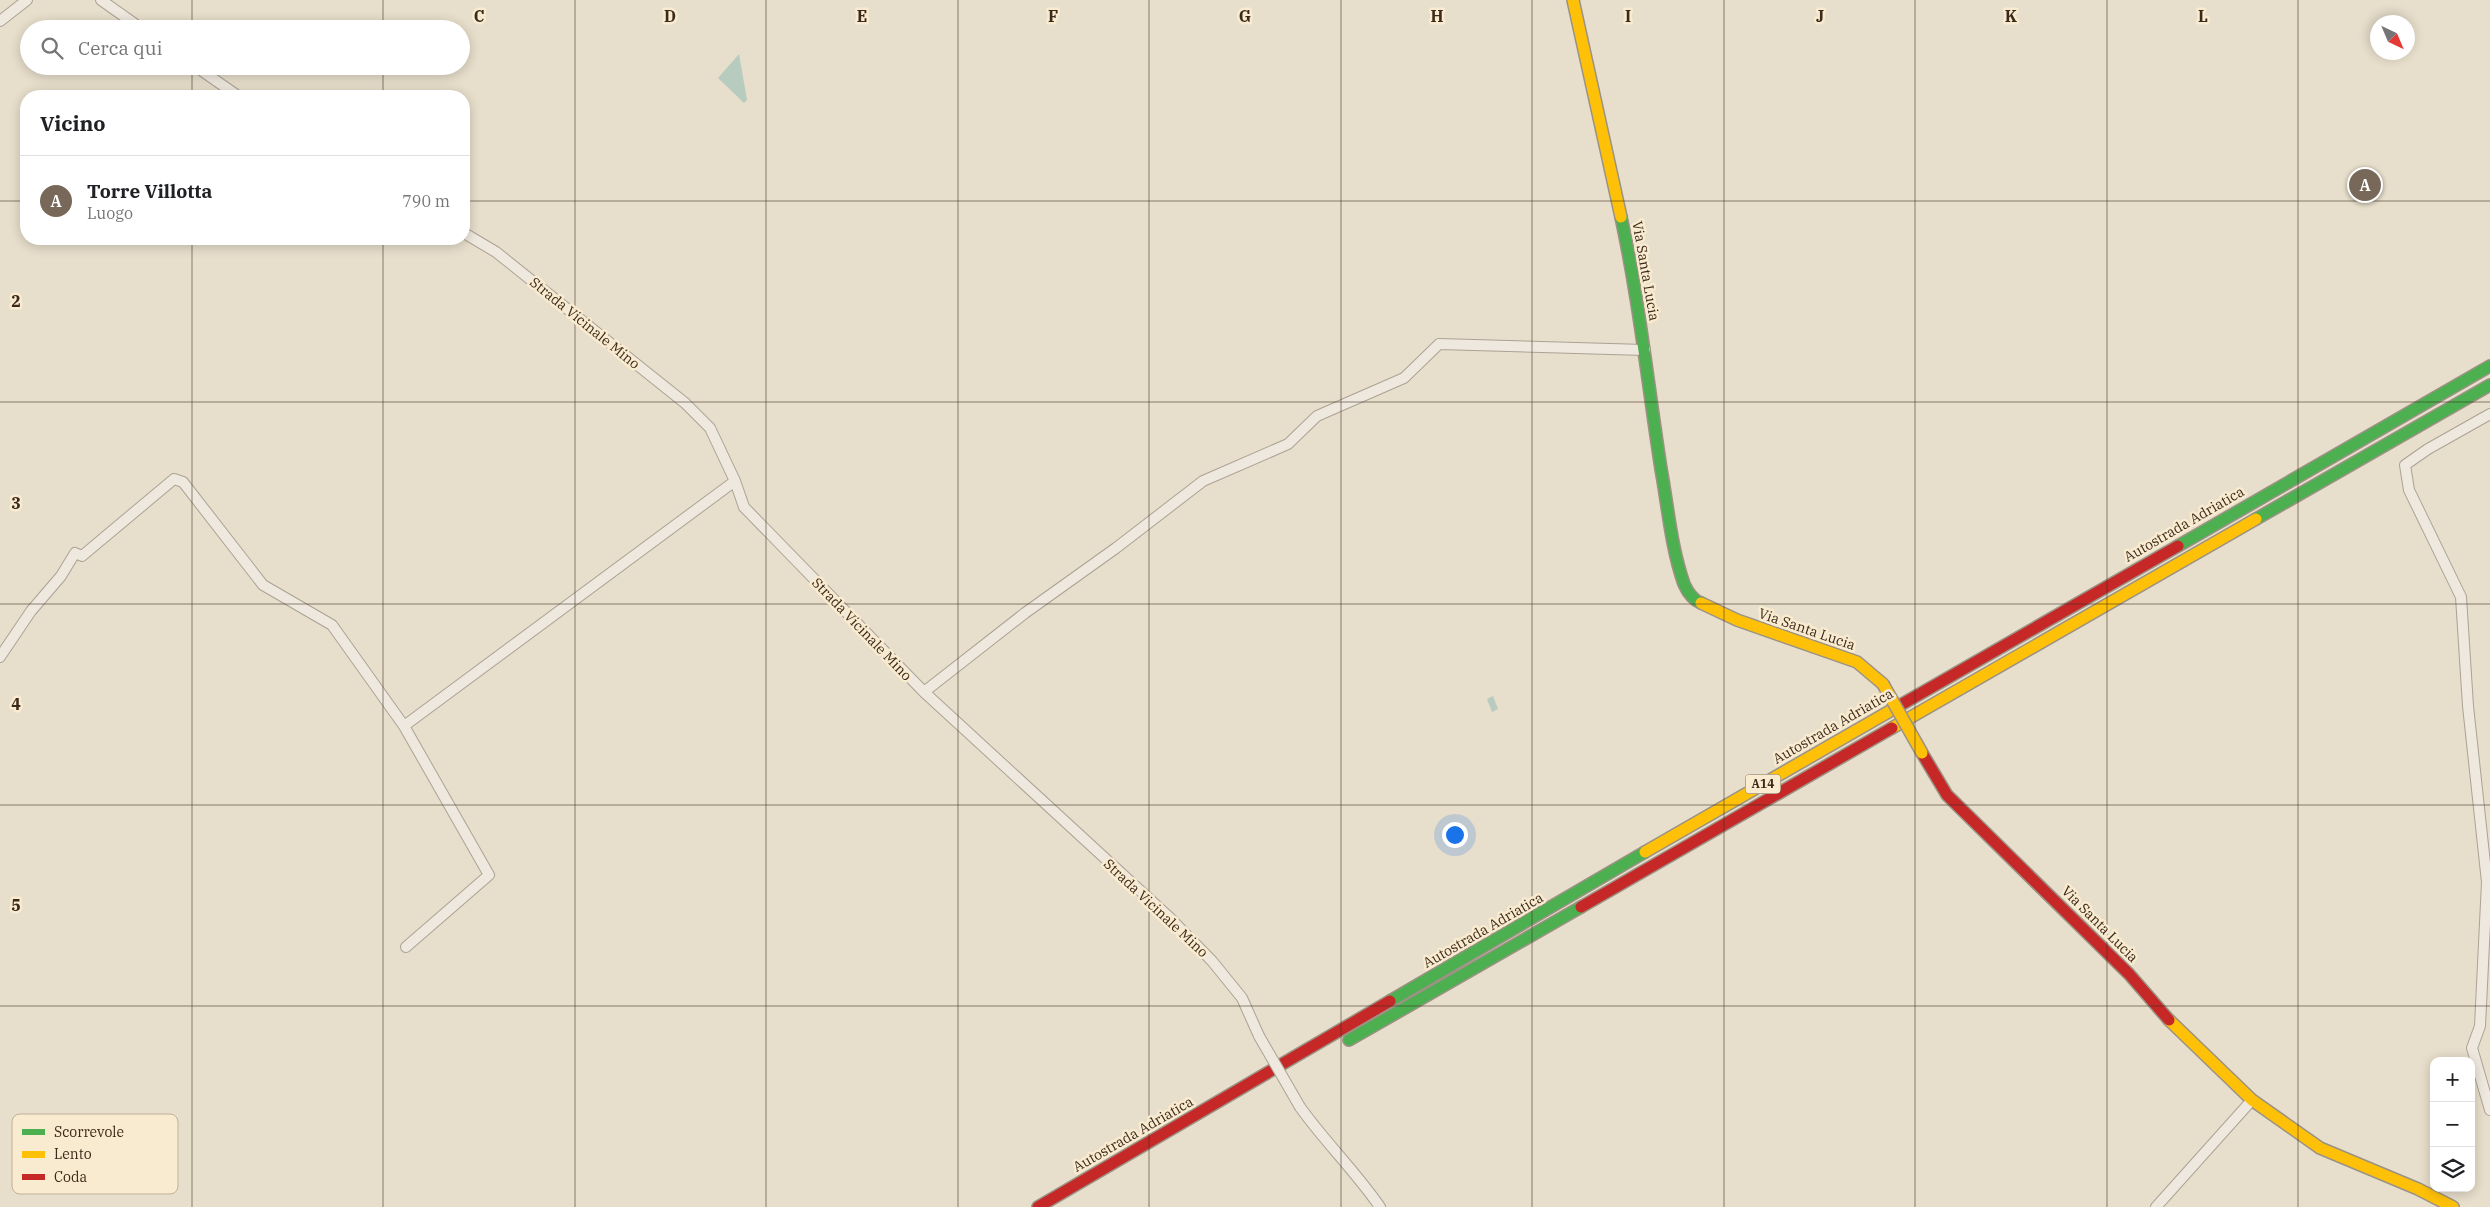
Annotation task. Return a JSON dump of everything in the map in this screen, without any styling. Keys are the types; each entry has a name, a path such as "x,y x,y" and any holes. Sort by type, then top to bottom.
{"main road":[{"name":"Via Santa Lucia","path":"1573,0 1600,114 1627,244 1645,350 1653,417 1674,547 1685,586 1694,600 1737,620 1857,662 1883,684 1947,795 2129,974 2179,1032 2252,1100 2320,1148 2418,1189 2453,1207"},
{"name":"Autostrada Adriatica","path":"1038,1207 1646,852 2490,366"},
{"name":"Autostrada Adriatica","path":"1334,1049 2490,385"},
{"path":"1275,1083 1292,1073"},
{"name":"Autostrada Adriatica","path":"1060,1207 1163,1148"}],"street":[{"path":"0,21 27,0"},
{"path":"101,0 129,20"},
{"path":"208,75 229,90"},
{"name":"Strada Vicinale Mino","path":"470,237 496,252 685,403 710,428 735,480 744,508 924,692 1170,918 1206,955 1242,998 1259,1036 1300,1108 1380,1207"},
{"path":"924,692 1025,613 1116,548 1203,481 1288,444 1317,416 1404,378 1439,344 1645,350"},
{"path":"2490,414 2428,449 2404,465 2409,490 2461,598 2468,706 2489,881 2480,1026 2472,1048 2490,1110"},
{"path":"0,657 31,611 60,576 75,553 82,556 174,479 183,482 263,586 332,625 404,726 489,876 406,947"},
{"path":"404,726 735,480"},
{"path":"2156,1207 2252,1100"}],"shaded area":[{"path":"739,54 747,100 744,103 718,78"},
{"path":"1493,696 1498,709 1492,712 1487,699"}],"traffic: fast":[{"path":"1621,217 1638,311 1673,541 1684,584 1691,596 1701,603"},
{"path":"2178,546 2490,366"},
{"path":"2256,519 2490,385"},
{"path":"1390,1001 1645,852"},
{"path":"1349,1040 1581,907"}],"traffic: slow":[{"path":"1573,0 1621,217"},
{"path":"1892,728 2256,519"},
{"path":"1701,603 1737,620 1857,662 1883,684"},
{"path":"1883,684 1922,753"},
{"path":"1645,852 1897,707"},
{"path":"2169,1020 2252,1100 2320,1148 2418,1189 2453,1207"}],"traffic: jam":[{"path":"1897,707 2178,546"},
{"path":"1581,907 1892,728"},
{"path":"1922,753 1947,795 2129,974 2169,1020"},
{"path":"1038,1207 1390,1001"}],"place":[{"name":"Torre Villotta","path":"2365,185"}]}
